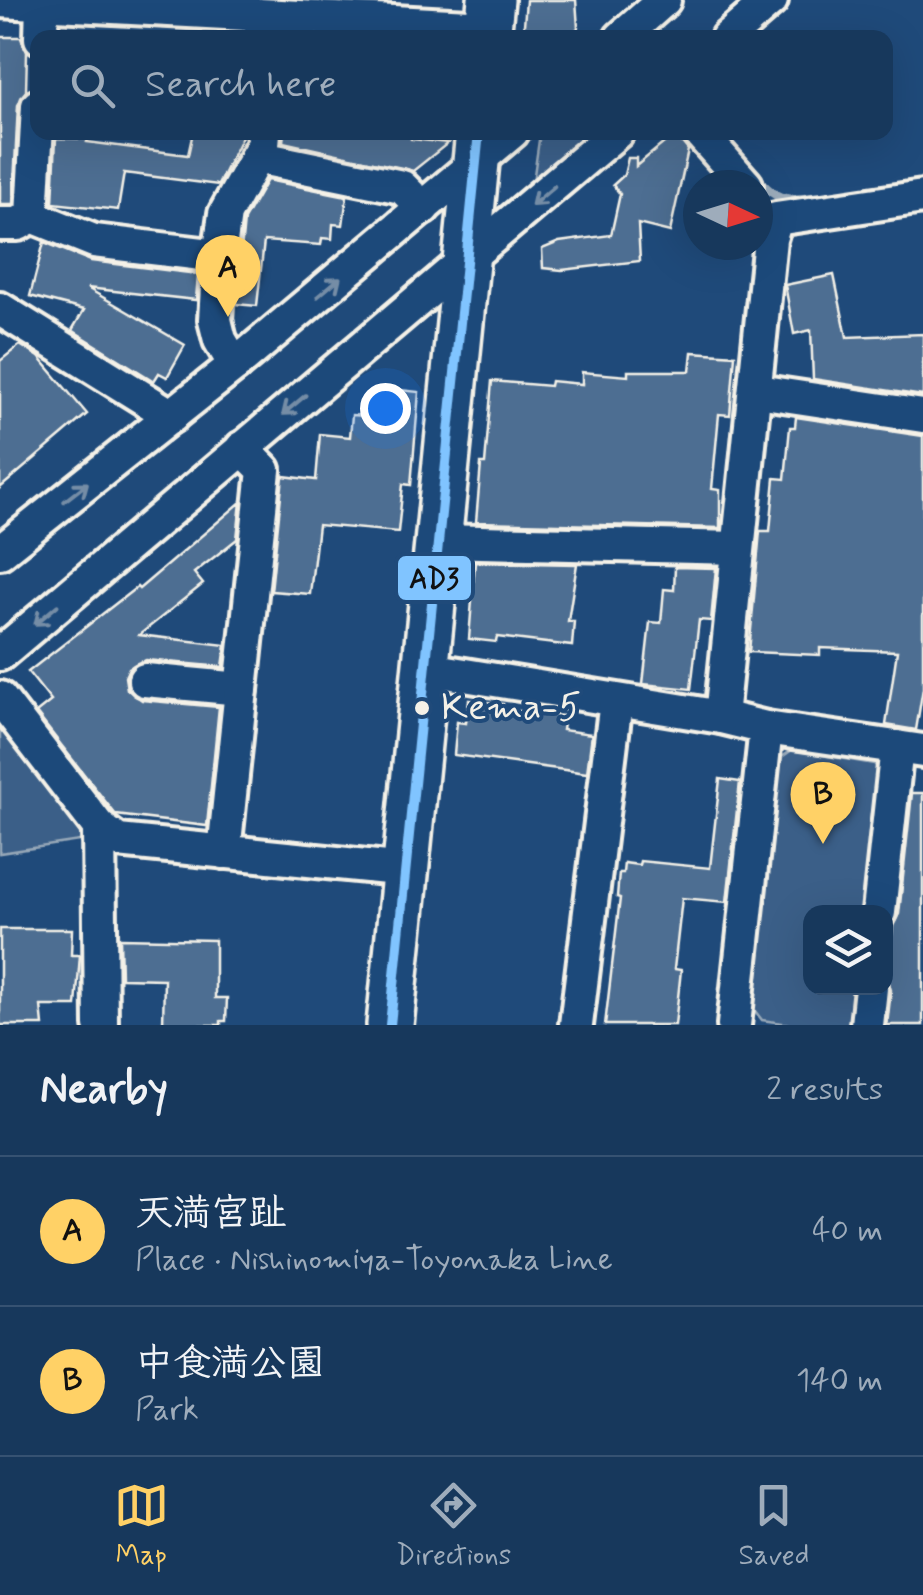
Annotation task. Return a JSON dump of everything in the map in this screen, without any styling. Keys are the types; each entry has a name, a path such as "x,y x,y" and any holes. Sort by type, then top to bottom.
{"main road":[{"path":"391,1022 477,148"}],"street":[{"path":"0,0 99,3 280,17 489,22"},
{"path":"630,30 664,0"},
{"path":"737,30 771,0"},
{"path":"41,30 42,2"},
{"path":"32,216 36,140"},
{"path":"0,654 608,140"},
{"path":"705,140 732,170"},
{"path":"235,365 220,340 215,320 219,256 225,214 260,145 402,187 423,208"},
{"path":"0,552 235,365 423,208 477,148"},
{"path":"773,208 923,197"},
{"path":"0,224 18,224 32,216"},
{"path":"32,216 94,241 219,256"},
{"path":"721,717 768,260"},
{"path":"5,318 172,416"},
{"path":"756,390 923,416"},
{"path":"224,852 264,470 242,448"},
{"path":"440,541 738,548"},
{"path":"428,668 766,728 910,749 880,905"},
{"path":"145,680 241,689"},
{"path":"0,698 98,827 118,840 406,870"},
{"path":"576,1025 616,701"},
{"path":"734,1025 766,728"},
{"path":"98,827 101,1025"},
{"path":"867,1025 870,995"}],"shaded area":[{"path":"539,140 588,140 532,189"},
{"path":"0,715 82,820 86,840 0,853"},
{"path":"792,750 874,764 885,776 871,905 803,905 803,995 860,995 854,1025 796,1025 762,1020 752,1007 779,759"}],"building":[{"path":"526,0 576,0 576,30 524,30"},
{"path":"0,37 21,37 27,52 26,91 18,105 13,204 0,204"},
{"path":"56,140 88,140 188,155 191,140 240,140 218,185 124,173 118,210 53,203"},
{"path":"420,140 448,143 413,171 283,142"},
{"path":"668,140 680,140 688,150 670,232 638,224 640,261 562,270 543,268 542,249 559,242 611,235 620,194 613,185 624,175 628,158 636,158 636,166"},
{"path":"267,180 347,196 343,225 333,224 332,239 322,238 321,245 264,241 257,306 236,304 244,220"},
{"path":"44,242 91,261 198,274 196,300 87,288 185,345 167,377 159,373 154,381 72,330 84,310 30,296"},
{"path":"834,275 847,337 923,334 923,396 813,379 811,330 794,334 785,285"},
{"path":"20,345 39,357 87,414 0,488 0,361"},
{"path":"692,352 735,355 730,415 719,414 712,489 720,490 720,528 476,522 492,381 550,386 551,381 582,384 582,372 628,376 628,371 690,371"},
{"path":"382,388 419,392 411,485 403,484 398,532 318,525 310,594 271,591 283,476 316,480 320,434 350,437 352,415 379,417"},
{"path":"796,417 923,436 923,688 916,730 886,725 897,651 820,648 820,655 749,652 760,531 770,531 775,478 785,479 790,427 795,427"},
{"path":"241,502 237,539 194,573 203,584 139,635 226,645 223,667 146,660 129,668 125,677 127,689 142,700 219,707 207,826 116,815 36,713 51,701 28,672 139,589"},
{"path":"475,562 577,564 568,621 574,621 572,646 497,637 496,642 469,639"},
{"path":"675,567 716,568 711,621 699,620 691,689 643,684 650,622 661,623 664,589 674,590"},
{"path":"469,700 503,704 502,709 564,716 562,730 592,734 587,773 454,755 457,722 466,723"},
{"path":"720,779 740,782 727,902 682,898 674,969 681,970 675,1025 605,1025 620,898 619,873 623,873 624,863 639,865 640,861 710,868"},
{"path":"912,793 923,793 923,1025 887,1025 893,995 893,926 899,914"},
{"path":"0,929 72,929 71,955 80,955 76,1006 41,1006 43,1025 0,1025"},
{"path":"120,938 215,940 215,998 227,998 226,1021 221,1021 221,1025 163,1025 164,979 121,978"}],"waterway":[{"path":"773,193 783,198 816,197"}],"transit line":[{"name":"AD3","path":"390,1025 478,140"}],"place":[{"name":"天満宮趾","path":"228,317"},
{"name":"Kema-5","path":"422,708"},
{"name":"中食満公園","path":"823,844"}]}
